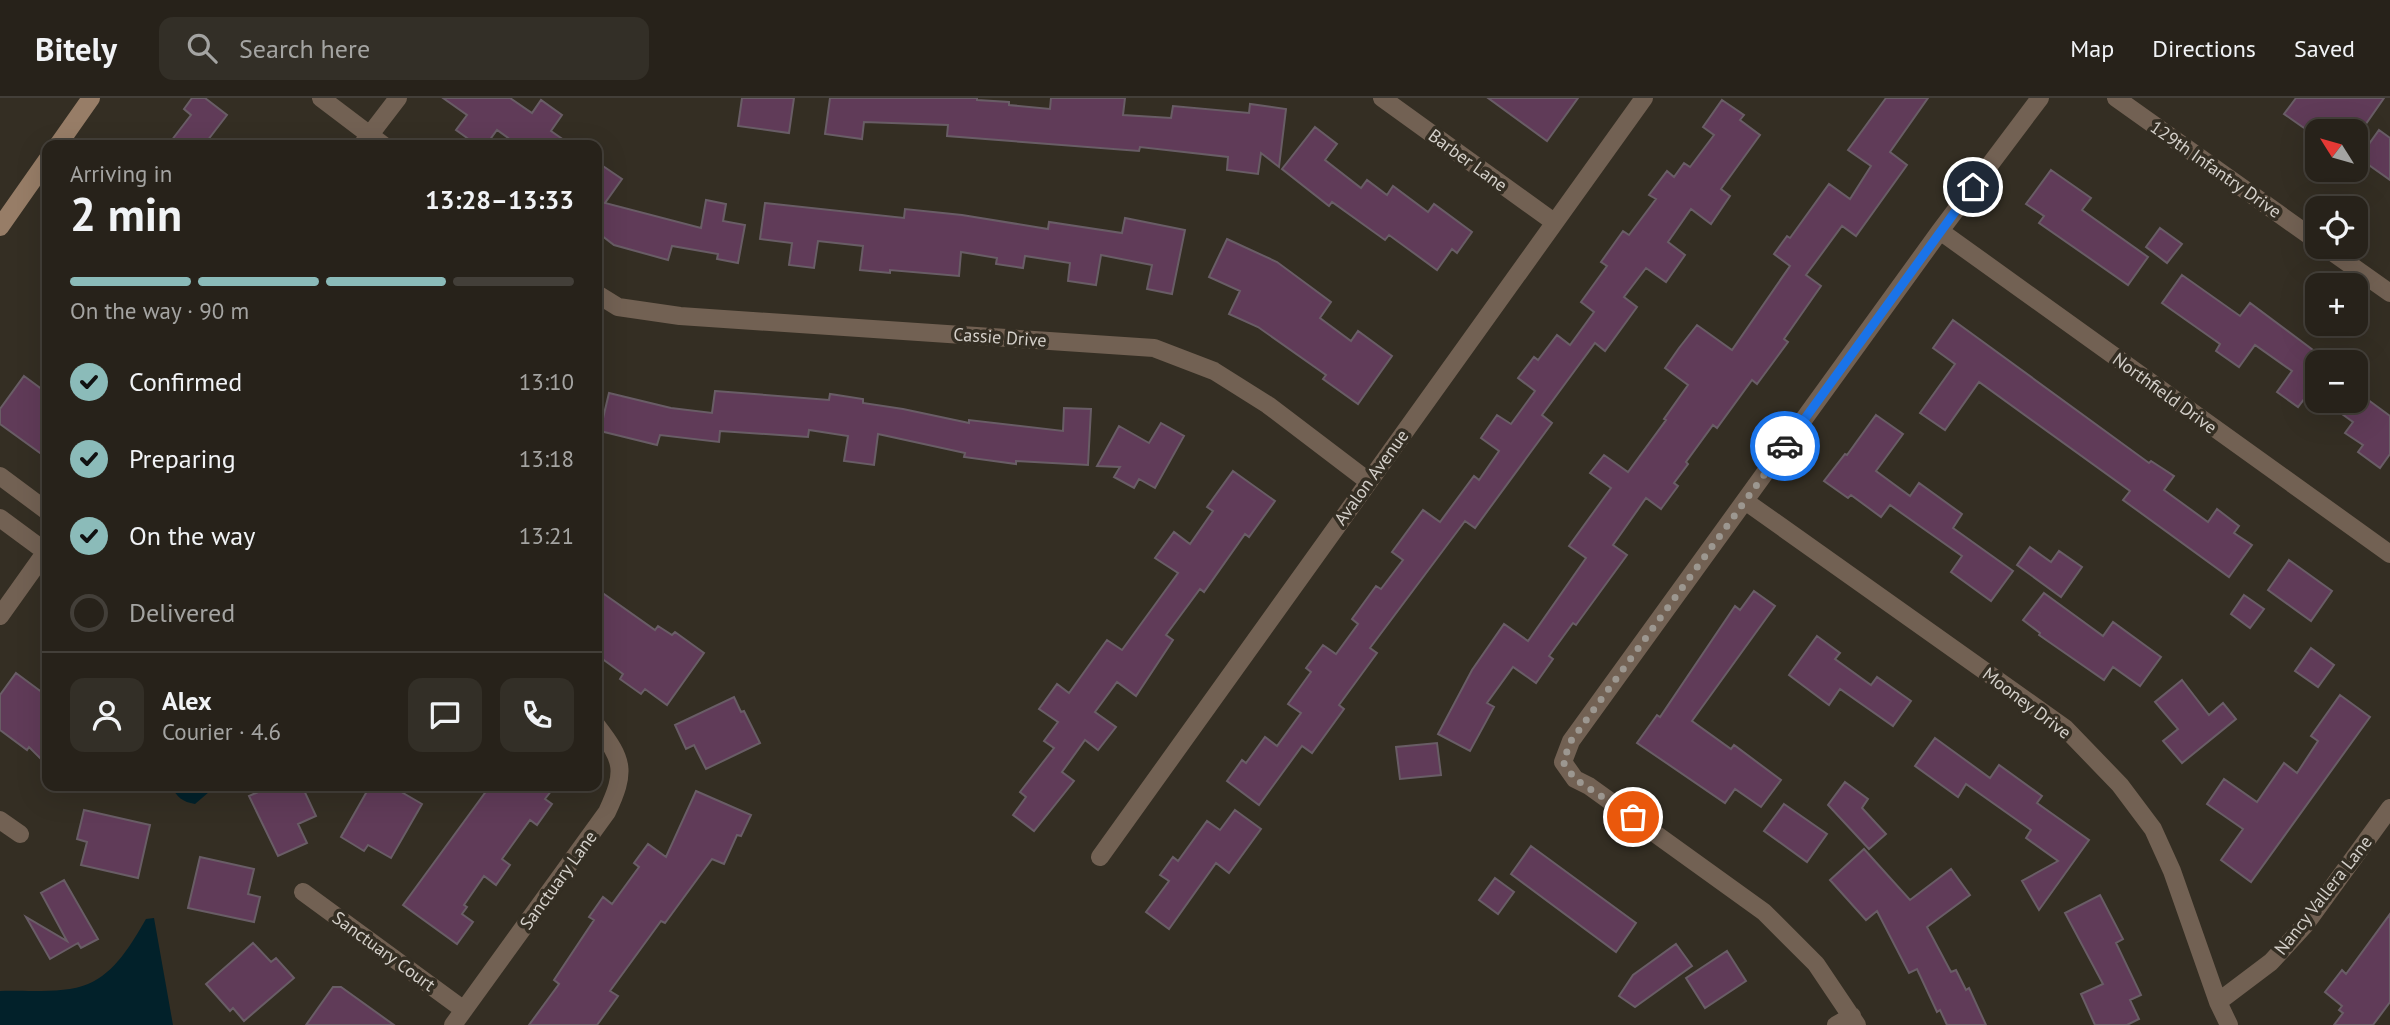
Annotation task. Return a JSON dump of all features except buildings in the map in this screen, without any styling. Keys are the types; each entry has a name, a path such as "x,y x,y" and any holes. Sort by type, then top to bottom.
{"main road":[{"path":"62,140 91,98"},
{"path":"0,227 42,167"}],"street":[{"path":"320,98 370,140"},
{"path":"373,140 398,98"},
{"name":"Barber Lane","path":"1382,98 1553,222"},
{"name":"Avalon Avenue","path":"1100,857 1644,98"},
{"path":"1836,1025 1855,1021 1816,964 1764,912 1600,794 1575,779 1563,762 1571,741 1940,231 2040,98"},
{"name":"129th Infantry Drive","path":"2116,98 2305,232"},
{"name":"Northfield Drive","path":"1940,231 2390,554"},
{"path":"2342,259 2390,293"},
{"name":"Cassie Drive","path":"602,297 618,307 680,316 1154,348 1214,371 1268,405 1368,481"},
{"path":"0,476 42,507"},
{"name":"Mooney Drive","path":"1745,501 2065,729 2120,785 2153,829 2172,872 2218,1002 2229,1025"},
{"path":"0,518 42,547"},
{"path":"0,616 42,558"},
{"name":"Sanctuary Lane","path":"459,1018 607,812 620,780 620,765 615,750 602,733"},
{"name":"Nancy Vallera Lane","path":"2218,1002 2270,962 2305,925 2390,808"},
{"path":"0,820 20,834"},
{"name":"Sanctuary Court","path":"303,892 459,1018"}],"water":[{"path":"175,791 210,791 195,804 187,802"},
{"path":"154,918 173,1025 0,1025 0,991 57,990 88,984 115,965 146,919"}],"way so far":[{"path":"1633,817 1575,779 1563,762 1571,741 1785,446"}],"route":[{"path":"1785,446 1973,187"}]}
